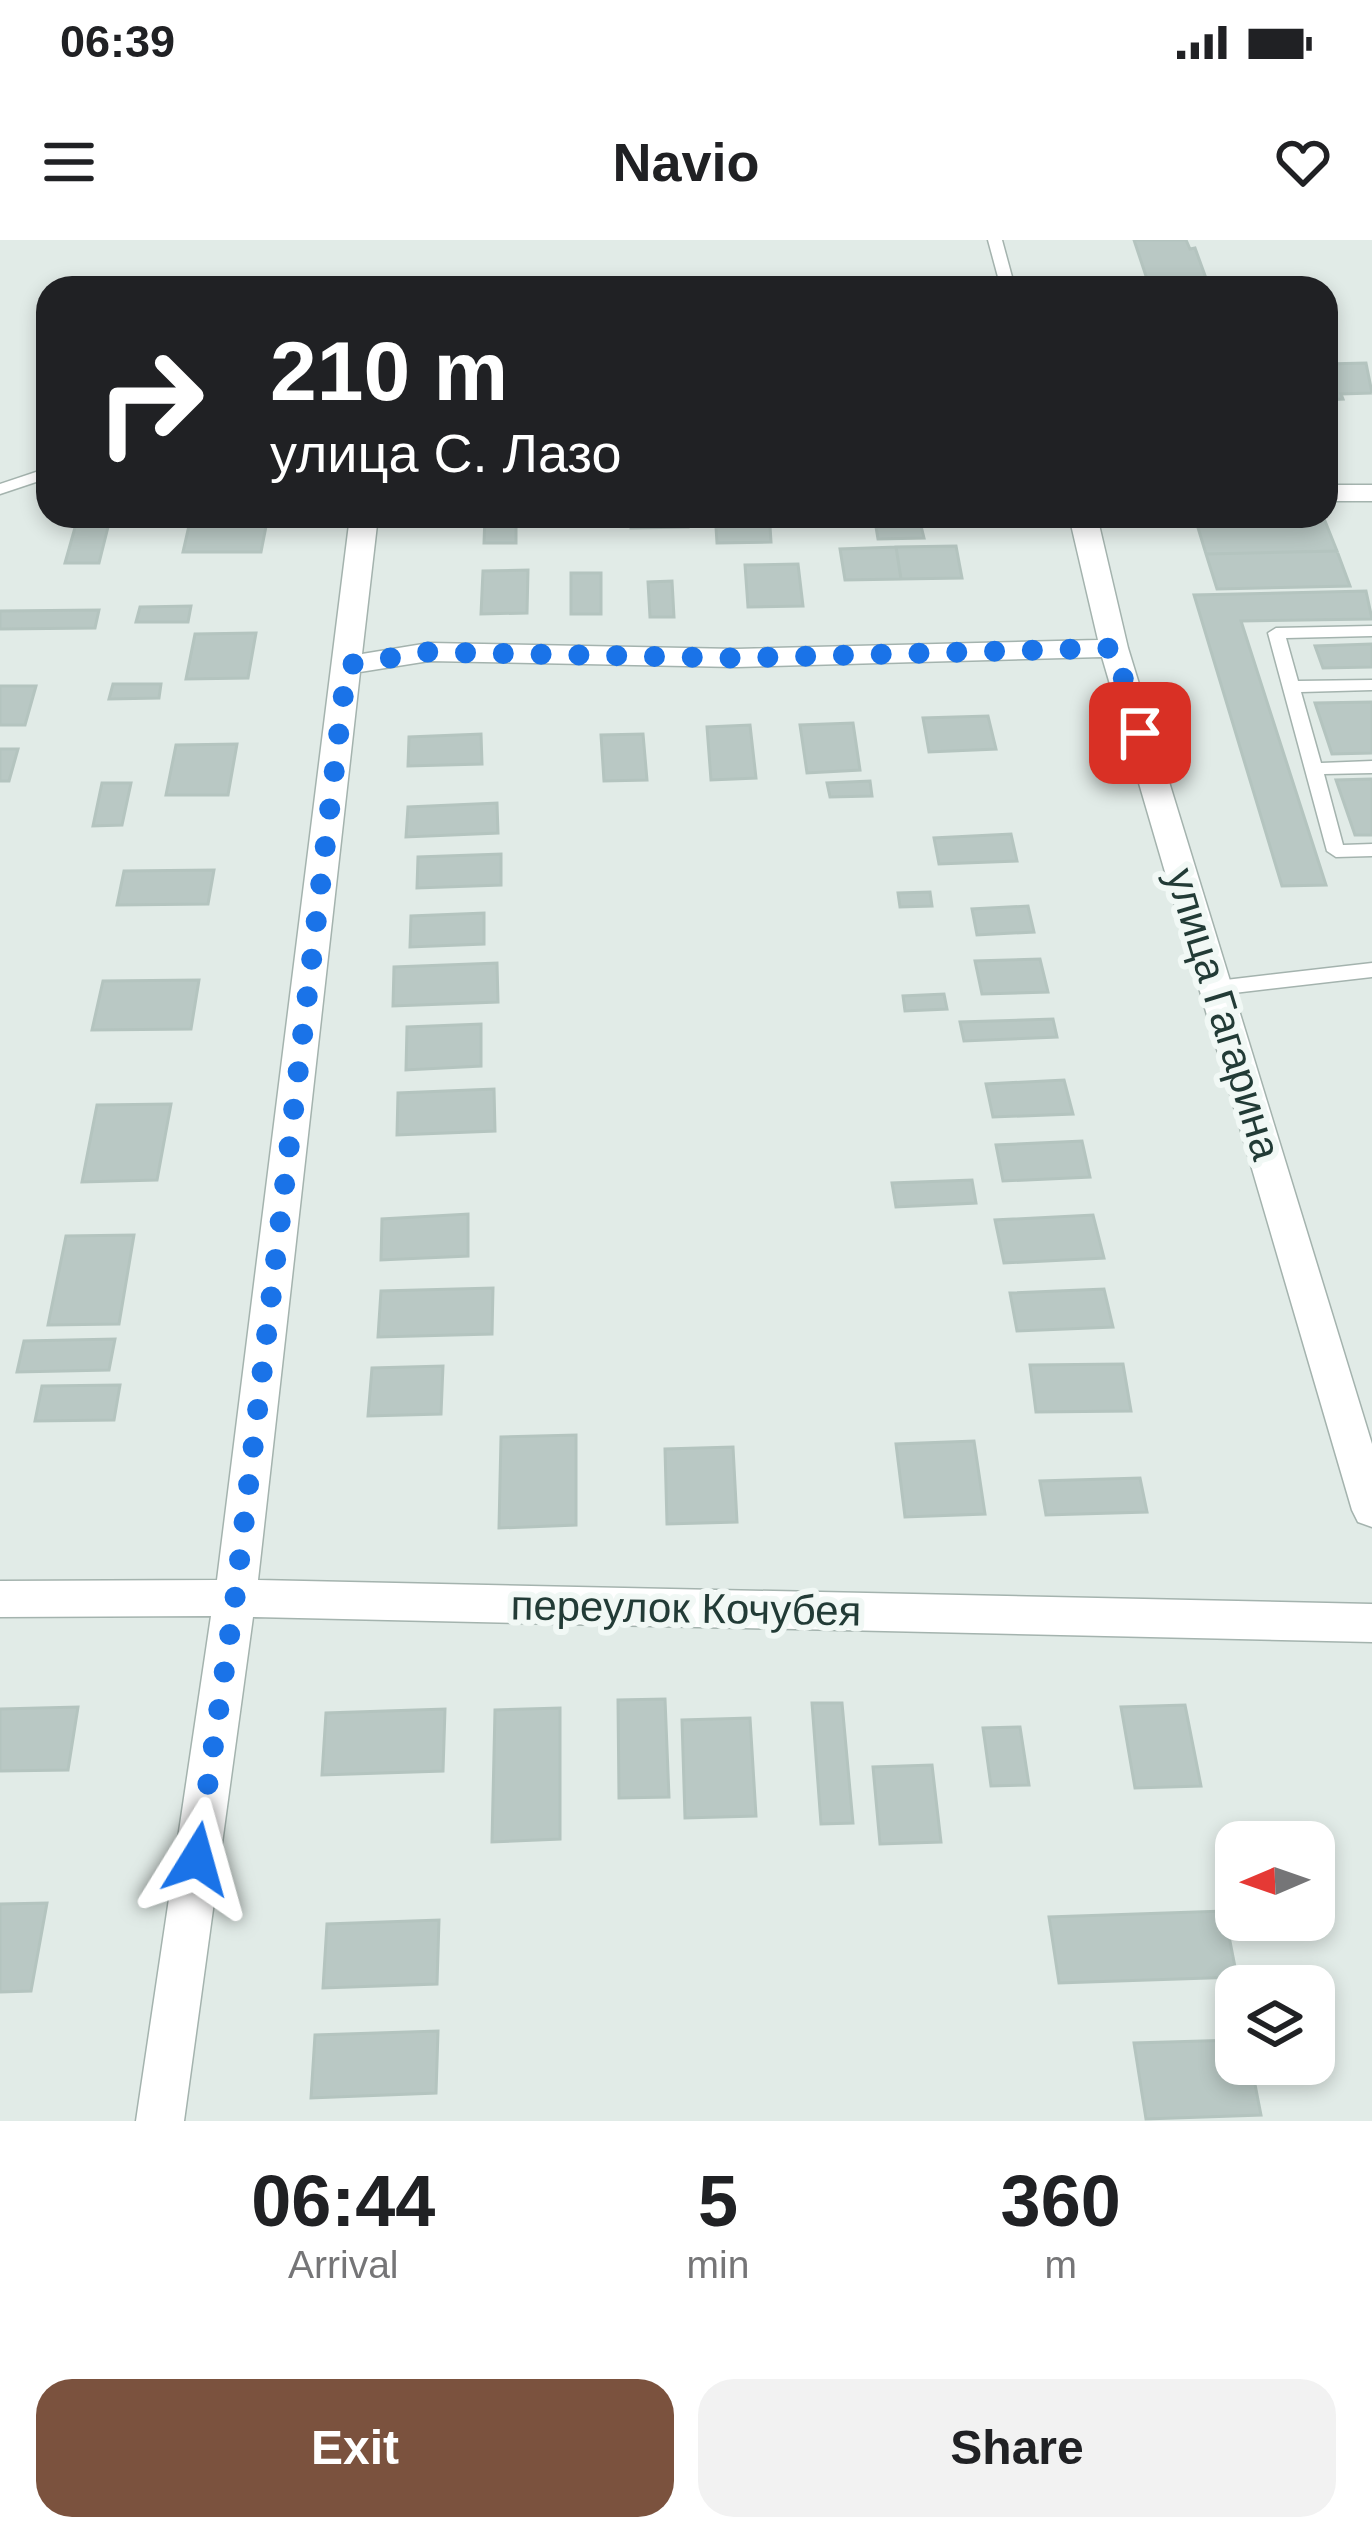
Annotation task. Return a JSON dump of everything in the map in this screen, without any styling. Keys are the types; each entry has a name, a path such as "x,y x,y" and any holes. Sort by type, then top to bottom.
{"street":[{"path":"1338,493 1372,493"},
{"path":"160,2121 235,1598 363,528"},
{"name":"улица Гагарина","path":"1087,528 1114,648 1372,1510"},
{"path":"347,665 428,652 736,658 1114,648"},
{"name":"переулок Кочубея","path":"0,1599 235,1598 1372,1623"}],"lane":[{"path":"995,240 1005,276"},
{"path":"0,489 36,476"},
{"path":"1372,631 1276,633 1336,850 1372,850"},
{"path":"1292,687 1372,685"},
{"path":"1314,769 1372,767"},
{"path":"1217,988 1372,970"}],"building":[{"path":"1134,240 1186,240 1190,249 1195,248 1205,276 1146,276"},
{"path":"1366,363 1372,393 1341,394 1343,399 1338,399 1338,364"},
{"path":"75,528 108,528 99,563 65,563"},
{"path":"188,528 266,528 261,552 183,552"},
{"path":"485,528 516,528 516,543 484,543"},
{"path":"716,528 770,528 771,542 717,543"},
{"path":"876,528 922,528 924,538 878,539"},
{"path":"1198,528 1328,528 1337,551 1206,554"},
{"path":"956,546 962,578 901,579 896,547"},
{"path":"896,547 901,579 845,580 840,549"},
{"path":"1337,551 1350,586 1217,589 1206,554"},
{"path":"798,564 803,606 748,607 745,565"},
{"path":"528,570 527,613 481,614 483,571"},
{"path":"571,573 601,573 601,614 571,614"},
{"path":"672,581 674,617 650,617 648,582"},
{"path":"1366,591 1372,619 1241,621 1326,885 1282,886 1194,595"},
{"path":"191,606 188,622 136,622 140,607"},
{"path":"99,610 95,628 0,629 0,611"},
{"path":"256,633 248,678 186,679 195,634"},
{"path":"1372,644 1372,667 1323,668 1315,646"},
{"path":"113,684 161,684 159,698 109,699"},
{"path":"0,686 36,686 25,725 0,725"},
{"path":"1372,702 1372,753 1332,754 1315,703"},
{"path":"988,716 996,749 929,752 923,718"},
{"path":"853,723 860,770 807,773 800,725"},
{"path":"750,725 756,778 711,780 707,727"},
{"path":"481,734 482,764 408,766 409,737"},
{"path":"643,734 647,780 604,781 601,735"},
{"path":"237,744 228,795 166,795 176,745"},
{"path":"0,749 18,749 9,781 0,781"},
{"path":"1372,779 1372,835 1355,835 1336,780"},
{"path":"870,781 872,796 830,797 827,783"},
{"path":"102,783 131,783 122,825 93,826"},
{"path":"497,803 498,833 406,837 408,807"},
{"path":"1011,834 1017,861 939,864 934,838"},
{"path":"501,854 501,885 417,888 418,857"},
{"path":"214,870 208,904 117,905 124,871"},
{"path":"930,892 932,906 900,907 898,893"},
{"path":"1028,906 1034,932 977,935 972,909"},
{"path":"484,913 484,944 410,947 411,916"},
{"path":"1040,959 1048,992 982,994 975,961"},
{"path":"497,963 498,1002 393,1006 394,967"},
{"path":"199,980 191,1029 92,1030 103,981"},
{"path":"944,994 947,1009 905,1011 903,996"},
{"path":"1053,1019 1057,1037 964,1041 960,1022"},
{"path":"481,1024 481,1066 406,1070 407,1027"},
{"path":"1064,1080 1073,1114 993,1117 986,1084"},
{"path":"494,1089 495,1131 397,1135 398,1093"},
{"path":"171,1104 157,1180 82,1182 97,1105"},
{"path":"1082,1141 1090,1177 1003,1181 996,1145"},
{"path":"972,1180 976,1203 896,1207 892,1183"},
{"path":"468,1214 468,1256 381,1260 382,1219"},
{"path":"1093,1215 1104,1258 1004,1263 995,1220"},
{"path":"134,1235 119,1324 48,1325 66,1236"},
{"path":"493,1288 492,1334 378,1337 381,1291"},
{"path":"1104,1289 1113,1327 1017,1331 1010,1293"},
{"path":"115,1339 109,1370 17,1372 24,1341"},
{"path":"1123,1364 1131,1411 1036,1412 1030,1365"},
{"path":"443,1366 441,1414 368,1416 372,1368"},
{"path":"120,1385 114,1420 35,1421 42,1386"},
{"path":"576,1435 576,1525 499,1528 501,1437"},
{"path":"974,1441 985,1514 905,1517 896,1444"},
{"path":"733,1447 737,1522 667,1524 665,1449"},
{"path":"1140,1478 1147,1512 1046,1515 1040,1481"},
{"path":"665,1699 669,1797 619,1798 618,1700"},
{"path":"812,1703 842,1703 853,1823 821,1824"},
{"path":"1185,1705 1201,1786 1135,1788 1121,1707"},
{"path":"78,1707 68,1770 0,1771 0,1709"},
{"path":"560,1708 560,1839 492,1842 495,1710"},
{"path":"445,1709 443,1771 322,1775 326,1713"},
{"path":"750,1718 756,1816 685,1818 682,1720"},
{"path":"1020,1727 1029,1785 991,1786 983,1728"},
{"path":"932,1765 941,1842 880,1844 873,1767"},
{"path":"47,1903 31,1991 0,1992 0,1904"},
{"path":"1215,1911 1215,1941 1230,1941 1235,1965 1215,1965 1215,1978 1059,1983 1049,1917"},
{"path":"439,1920 437,1984 323,1988 327,1924"},
{"path":"438,2031 436,2093 311,2098 315,2035"},
{"path":"1215,2041 1215,2085 1255,2085 1261,2115 1146,2119 1134,2043"}],"route":[{"path":"197,1859 235,1598 347,665 428,652 736,658 1114,648 1140,733"}]}
